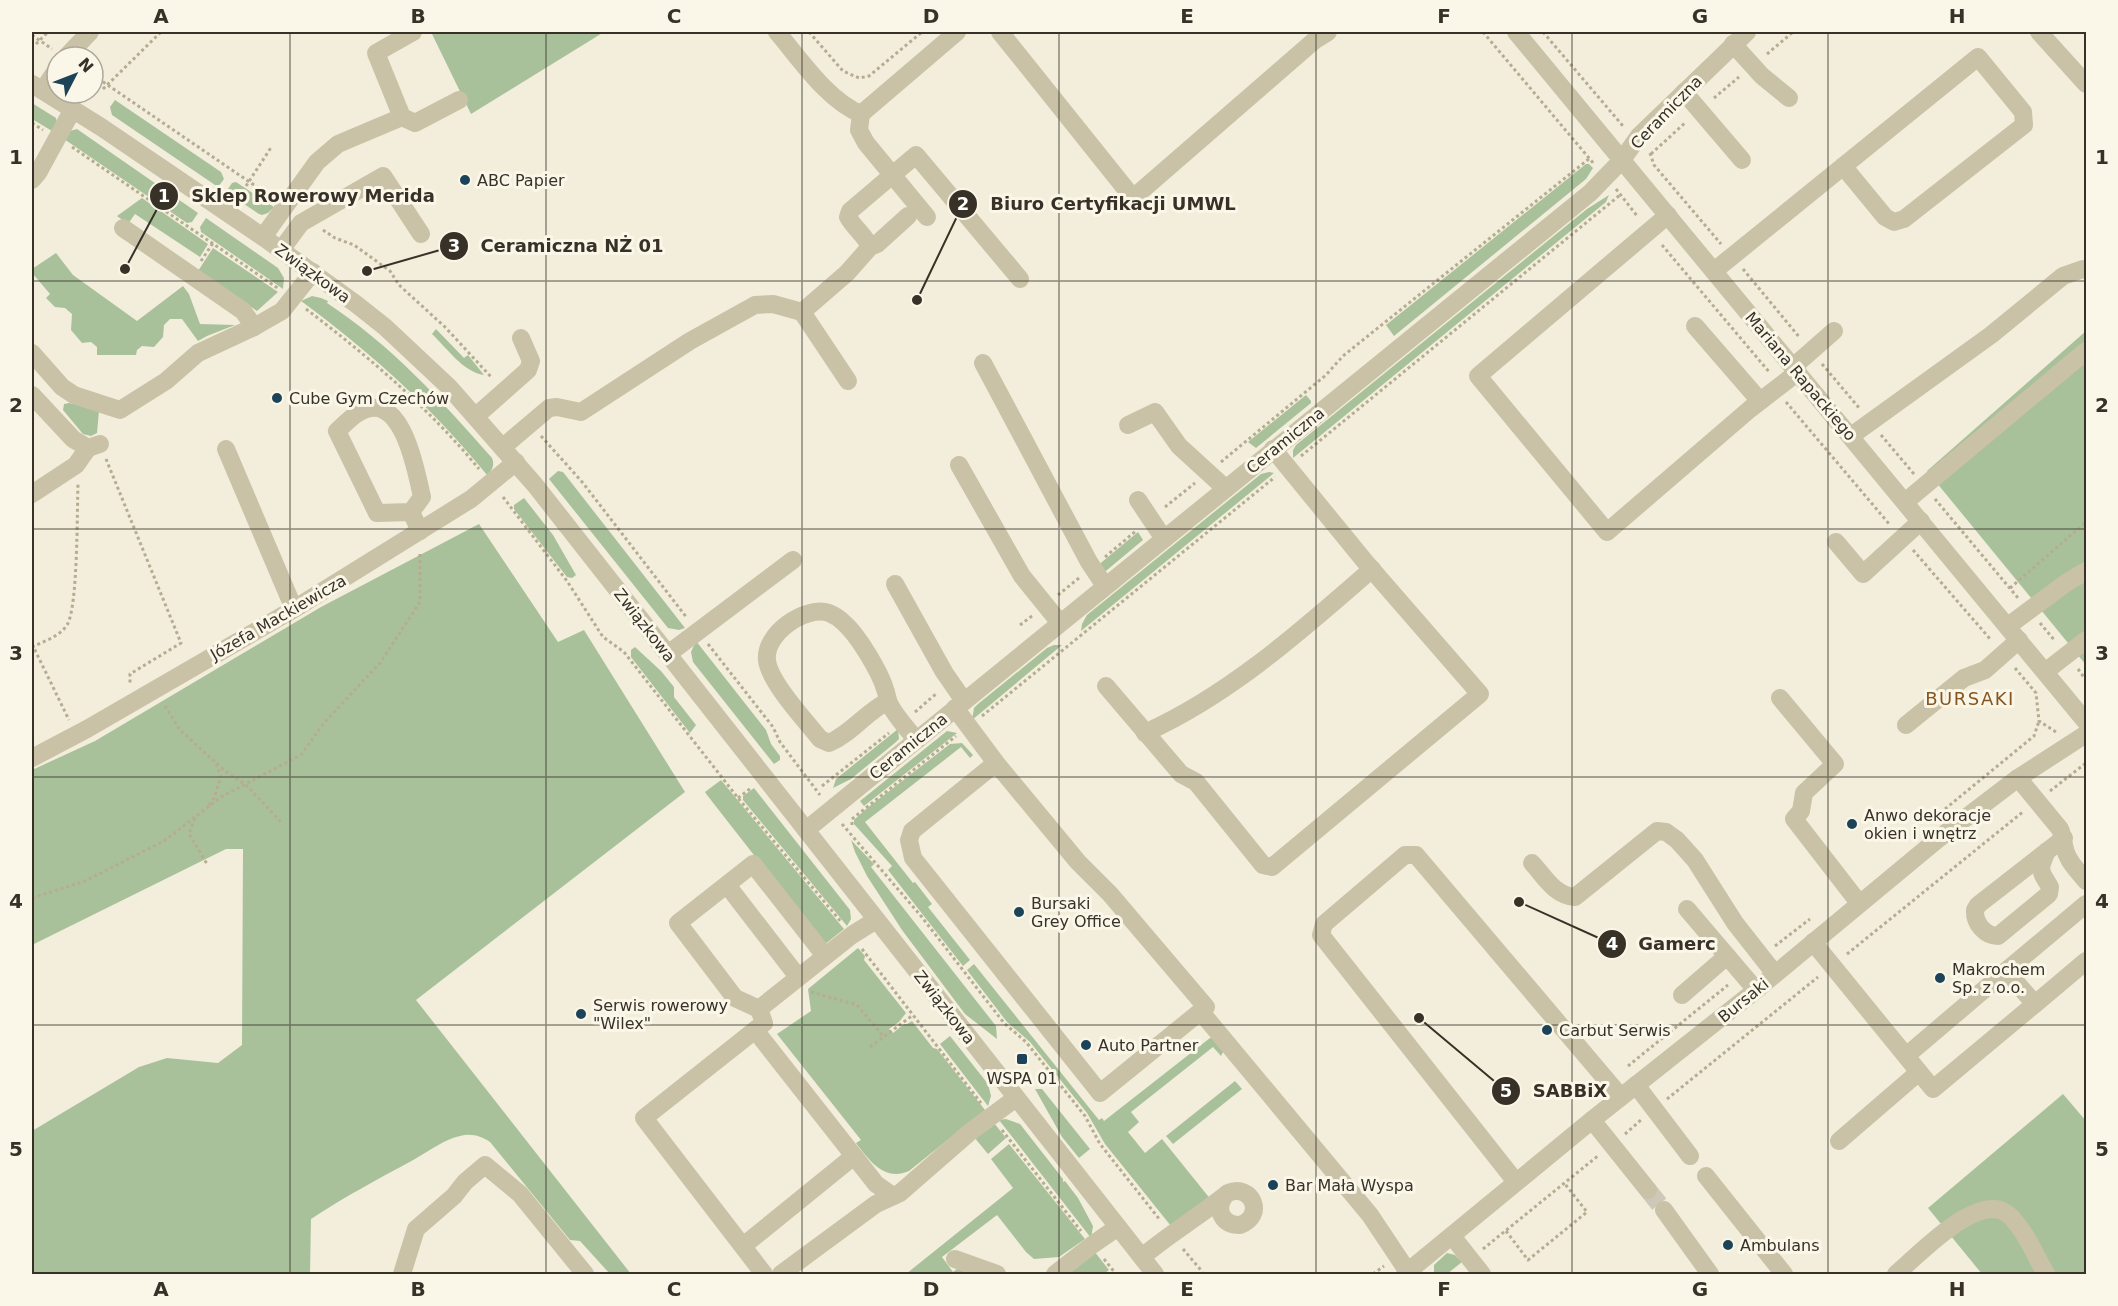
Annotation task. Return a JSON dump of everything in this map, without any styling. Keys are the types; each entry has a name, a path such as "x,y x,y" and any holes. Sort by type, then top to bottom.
{"street":[{"path":"76,45 90,32"},
{"path":"777,32 830,93 850,110 861,114"},
{"path":"927,217 866,143 859,130 861,114 957,32"},
{"path":"1000,32 1133,198 1328,32"},
{"name":"Mariana Rapackiego","path":"1516,32 2086,722"},
{"name":"Ceramiczna","path":"806,830 1590,193 1622,160 1639,136 1747,32"},
{"path":"2039,32 2086,84"},
{"path":"413,33 376,53 402,117 415,123 459,100"},
{"path":"1733,44 1762,76 1789,98"},
{"path":"1714,271 1843,166 1978,57 2023,112 2024,125 1904,219 1894,222 1885,218 1843,166"},
{"name":"Związkowa","path":"37,87 312,272 385,327 434,372 476,416 516,462 668,654 1155,1275"},
{"path":"1684,92 1742,160"},
{"path":"32,180 73,110"},
{"path":"263,237 317,162 338,144 402,117"},
{"path":"870,247 867,240 851,224 850,211 916,155 1020,279"},
{"path":"281,250 301,223 383,176 421,234"},
{"path":"1668,215 1478,376 1607,532 1760,401 1834,331"},
{"path":"802,312 847,273 870,247 877,244 908,216"},
{"path":"123,228 243,311 254,327"},
{"path":"1851,436 1991,335 2063,276 2086,270"},
{"path":"32,353 62,387 74,395 120,410 166,381 198,353 254,327 282,310 312,272"},
{"path":"503,447 549,408 557,407 581,412 690,342 755,304 773,304 802,312 848,381"},
{"path":"1695,326 1760,401"},
{"path":"476,416 528,370 531,361 521,338"},
{"path":"1905,502 2086,351"},
{"path":"983,363 1089,562 1105,586"},
{"path":"32,395 73,439 94,446 76,465 32,494"},
{"path":"376,408 388,411 398,421 414,461 423,497 411,512 377,513 337,431 359,412 376,408"},
{"path":"1128,425 1155,412 1179,446 1225,488"},
{"path":"226,449 294,609"},
{"path":"1106,686 1180,774 1196,782 1263,865 1272,867 1480,694 1372,570 1273,449"},
{"name":"Józefa Mackiewicza","path":"32,758 87,729 294,609 471,499 516,462"},
{"path":"959,465 1023,576 1060,622"},
{"path":"1138,500 1164,539"},
{"path":"411,512 420,531"},
{"path":"1836,542 1863,574 1921,521"},
{"path":"668,654 793,560"},
{"path":"1146,733 1174,720 1277,650 1372,570"},
{"path":"1906,725 1964,678 1985,670 1996,662 2014,633 2066,583 2086,571"},
{"path":"895,584 944,672 969,727 1078,862 1110,894 1206,1007 1100,1093 913,858 909,840 912,831 996,763"},
{"path":"888,701 879,705 838,739 829,743 820,739 773,678 767,660 768,646 793,619 811,612 829,613 845,624 865,649 885,688 893,711 916,740"},
{"path":"2046,671 2086,640"},
{"path":"1780,698 1835,764 1804,793 1801,811 1794,819 1859,903"},
{"name":"Bursaki","path":"1406,1273 1592,1120 1756,990 1859,903 2018,778 2086,734"},
{"path":"2018,778 2060,829 2068,859 2086,881"},
{"path":"1533,862 1554,888 1564,896 1575,897 1657,831 1666,832 1677,840 1695,860 1735,923 1775,974"},
{"path":"2047,851 2040,869 2050,887 2049,894 1998,936 1986,933 1975,919 1974,910 2047,851 2064,838"},
{"path":"1516,1182 1321,935 1324,924 1405,855 1416,855 1621,1097"},
{"path":"765,1275 644,1118 764,1023 759,1009 735,998 678,923 753,864 825,956"},
{"path":"727,885 793,981"},
{"path":"1906,1056 2086,904"},
{"path":"1687,909 1756,990"},
{"path":"759,1009 852,935 876,920"},
{"path":"1814,942 1933,1089 2086,961"},
{"path":"1682,995 1727,956"},
{"path":"2006,971 2034,1004"},
{"path":"1201,1012 1370,1215 1397,1255 1406,1273"},
{"path":"756,1030 876,1184 893,1196"},
{"path":"1839,1141 1919,1072"},
{"path":"1636,1085 1690,1156"},
{"path":"781,1275 876,1204 900,1193 970,1132 1016,1098"},
{"path":"1592,1120 1648,1190"},
{"path":"743,1246 854,1156"},
{"path":"402,1275 416,1229 485,1165 520,1194 585,1275"},
{"path":"1706,1176 1784,1275"},
{"path":"1142,1257 1164,1238 1196,1219 1233,1191 1249,1195 1254,1205 1252,1216 1245,1223 1235,1225 1196,1219"},
{"path":"1224,1197 1220,1212 1225,1221 1235,1225"},
{"path":"1896,1275 1958,1221 1974,1212 1991,1207 2008,1214 2025,1237 2046,1275"},
{"path":"1664,1210 1710,1275"},
{"path":"1055,1275 1118,1227"},
{"path":"1452,1236 1482,1275"},
{"path":"955,1259 997,1275"}],"path":[{"path":"36,44 48,32"},
{"path":"105,87 161,32"},
{"path":"809,32 843,71 859,78 869,76 922,32"},
{"path":"1650,154 1793,32"},
{"path":"32,35 45,45"},
{"path":"32,123 292,297 391,378 460,446 567,581 603,637 624,652 738,798 852,935 1116,1275"},
{"path":"246,186 272,146"},
{"path":"1150,519 1326,375 1343,356 1590,158"},
{"path":"852,825 852,819 969,727 1620,195"},
{"path":"94,446 181,644 130,674 130,690"},
{"path":"74,729 32,646 51,639 67,625 69,619 73,599 78,474 76,465"},
{"path":"2010,588 2086,522"},
{"path":"32,898 85,881 164,841 221,797 301,755 323,724 380,663 420,602 420,531"},
{"path":"156,688 167,711 180,730 225,771 246,785 283,824"},
{"path":"1945,808 2034,735 2040,721"},
{"path":"205,810 214,798 221,776 214,760"},
{"path":"1470,1260 2086,763"},
{"path":"738,798 751,788"},
{"path":"196,817 189,834 207,864"},
{"path":"1761,957 1814,916"},
{"path":"1607,1083 1742,974"},
{"path":"793,981 857,1005 883,1036"},
{"path":"870,1047 913,1015"},
{"path":"1506,1231 1528,1260 1587,1212 1564,1184"},
{"path":"1373,1275 1397,1255"}],"green space":[{"path":"431,32 604,32 471,114"},
{"path":"115,100 221,172 224,179 218,187 112,115 110,107"},
{"path":"32,103 56,118 57,123 52,131 32,119"},
{"path":"77,129 198,213 192,222 187,223 64,139 70,131"},
{"path":"1586,164 1593,168 1586,179 1394,336 1386,325"},
{"path":"236,182 274,207 262,215 226,192 232,183"},
{"path":"1609,195 1606,202 1293,458 1296,445 1587,209"},
{"path":"142,198 208,244 200,257 135,214 128,224 117,216"},
{"path":"206,218 278,268 284,278 283,289 201,232 200,227"},
{"path":"213,248 278,292 257,311 198,271"},
{"path":"56,253 73,275 137,321 183,286 189,294 200,324 235,325 198,341 182,319 170,319 164,325 163,337 154,347 142,346 137,350 136,355 97,355 97,347 91,342 82,343 71,330 72,314 65,308 55,307 46,298 50,294 32,275 32,269"},
{"path":"312,296 328,301 327,303 394,355 415,375 492,458 492,470 487,475 445,427 400,382 352,340 301,301"},
{"path":"436,329 464,358 468,355 484,375 469,369 456,359 432,334"},
{"path":"2086,331 2086,665 1927,471"},
{"path":"1306,395 1311,403 1256,448 1248,442"},
{"path":"64,404 97,408 99,411 97,433 91,436 83,434 63,410"},
{"path":"558,471 563,472 685,628 679,630 668,628 549,479"},
{"path":"1274,473 1081,631 1087,615 1261,474"},
{"path":"524,498 553,535 576,575 572,578 567,577 514,509 514,505"},
{"path":"479,524 558,642 584,630 685,792 416,1000 631,1274 610,1274 580,1241 570,1240 490,1142 472,1135 464,1135 443,1142 311,1219 310,1274 32,1274 32,1131 139,1067 167,1058 218,1063 242,1045 243,849 226,849 32,945 32,770 95,741 321,607"},
{"path":"1138,532 1143,540 1101,575 1096,567"},
{"path":"696,641 766,730 780,760 774,764 693,662 691,652"},
{"path":"1062,645 972,720 974,708 978,704 1047,648"},
{"path":"635,647 661,671 674,687 674,697 696,725 690,733 631,657 631,650"},
{"path":"898,729 899,739 896,742 851,779 833,788 836,779"},
{"path":"947,731 957,733 864,806 860,801"},
{"path":"962,743 973,755 970,758 961,747 865,822 932,904 928,907 970,960 963,966 888,870 892,866 854,824 854,820 866,809 950,744"},
{"path":"721,780 844,929 824,945 705,792"},
{"path":"754,788 850,910 851,919 847,926 743,800 743,796"},
{"path":"851,840 874,864 871,867 996,1026 997,1039 965,1014 902,930 867,876"},
{"path":"858,948 865,956 864,960 906,1013 889,1029 893,1033 912,1021 985,1110 909,1171 900,1174 892,1174 878,1168 866,1156 856,1143 861,1140 777,1034 811,1011 808,989"},
{"path":"974,964 1099,1120 1102,1118 1104,1121 1210,1038 1213,1038 1224,1050 1221,1056 1213,1047 1131,1112 1139,1122 1128,1132 1145,1153 1162,1139 1212,1201 1171,1226 1105,1144 1087,1113 1030,1042 1007,1022 967,970"},
{"path":"950,1036 988,1084 991,1096 988,1106 940,1044"},
{"path":"1235,1081 1242,1089 1173,1144 1166,1136"},
{"path":"1035,1089 1042,1089 1090,1149 1079,1158 1062,1137"},
{"path":"2063,1094 2086,1121 2086,1274 1982,1274 1928,1208"},
{"path":"1006,1119 1020,1124 1063,1182 1065,1181 1078,1198 1093,1226 1091,1238 999,1120"},
{"path":"994,1123 1006,1138 988,1154 974,1137"},
{"path":"1009,1144 1085,1239 1059,1257 1034,1259 997,1215 942,1257 953,1272 957,1269 972,1274 906,1274 1013,1188 991,1159"},
{"path":"1094,1251 1109,1270 1104,1274 1064,1274"},
{"path":"1447,1253 1455,1255 1462,1262 1447,1274 1434,1274 1434,1265"}],"tunnel":[{"path":"1648,1190 1664,1210"}],"place":[{"name":"ABC Papier","path":"465,180"},
{"name":"Sklep Rowerowy Merida","path":"125,269"},
{"name":"Ceramiczna NŻ 01","path":"367,271"},
{"name":"Biuro Certyfikacji UMWL","path":"917,300"},
{"name":"Cube Gym Czechów","path":"277,398"},
{"name":"Anwo dekoracje okien i wnętrz","path":"1852,824"},
{"name":"Gamerc","path":"1519,902"},
{"name":"Bursaki Grey Office","path":"1019,912"},
{"name":"Makrochem Sp. z o.o.","path":"1940,978"},
{"name":"Serwis rowerowy \"Wilex\"","path":"581,1014"},
{"name":"SABBiX","path":"1419,1018"},
{"name":"Carbut Serwis","path":"1547,1030"},
{"name":"Auto Partner","path":"1086,1045"},
{"name":"WSPA 01","path":"1022,1059"},
{"name":"Bar Mała Wyspa","path":"1273,1185"},
{"name":"Ambulans","path":"1728,1245"}],"district":[{"name":"BURSAKI","path":"1970,699"}]}
